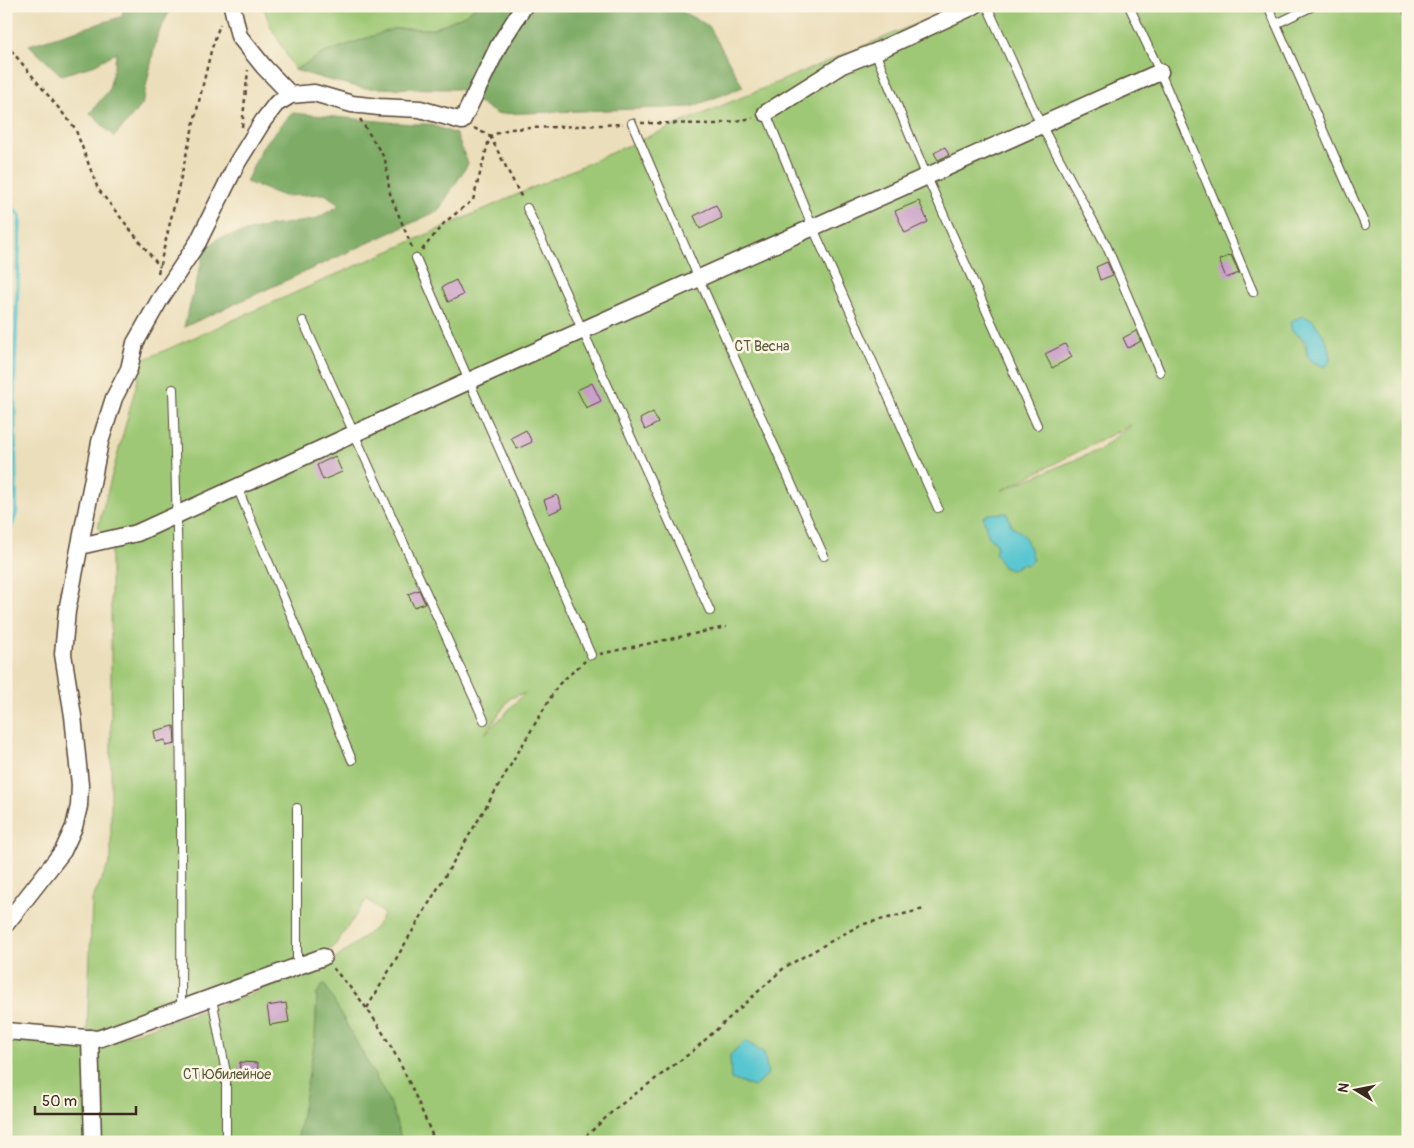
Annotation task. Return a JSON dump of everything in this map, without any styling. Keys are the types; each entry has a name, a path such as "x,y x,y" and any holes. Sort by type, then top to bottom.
{"street":[{"path":"232,6 239,36 264,67 291,95"},
{"path":"6,924 63,851 74,827 79,806 80,785 73,716 63,654 67,611 100,442 114,398 129,368 135,344 159,301 198,242 237,163 276,104 291,95 314,93 352,104 420,109 462,121 499,45 524,6"},
{"path":"766,113 842,65 875,52 974,6"},
{"path":"80,546 137,533 469,381 1160,72"},
{"path":"6,1031 98,1039 323,957"},
{"path":"90,1038 93,1142"}],"lane":[{"path":"988,6 1041,125 1107,246 1160,372"},
{"path":"1129,6 1160,72 1253,292"},
{"path":"1268,6 1365,225"},
{"path":"1276,24 1313,6"},
{"path":"1405,6 1408,12"},
{"path":"875,52 927,177 1037,425"},
{"path":"766,113 813,228 938,508"},
{"path":"632,123 699,279 824,556"},
{"path":"527,208 710,610"},
{"path":"416,258 591,656"},
{"path":"302,321 355,433 484,720"},
{"path":"173,388 177,514 182,872 181,1009"},
{"path":"236,487 352,760"},
{"path":"297,808 297,967"},
{"path":"212,998 226,1073 226,1142"}],"path":[{"path":"158,276 211,51 220,24"},
{"path":"6,44 76,128 98,188 160,267"},
{"path":"241,135 248,69"},
{"path":"352,104 385,159 390,194 416,258 445,222 473,200 490,136"},
{"path":"490,136 509,129 632,123 716,124 745,120 766,113"},
{"path":"462,121 490,136 527,208"},
{"path":"367,1008 558,685 591,656 726,628"},
{"path":"580,1142 615,1109 693,1051 785,967 860,926 924,909"},
{"path":"323,957 367,1008 409,1081 435,1142"}],"green space":[{"path":"125,6 172,6 157,36 142,105 114,137 90,113 109,90 117,52 92,66 61,75 29,45 121,17"},
{"path":"263,6 476,6 465,15 433,29 393,29 324,53 295,70 271,27"},
{"path":"476,6 671,6 709,26 743,87 691,107 497,114 458,89 362,88 295,70 324,53 393,29 433,29 465,15"},
{"path":"959,6 1408,6 1408,1142 402,1142 391,1105 317,994 315,1038 333,1142 6,1142 6,1040 24,1038 89,1048 259,992 258,988 324,968 375,928 384,914 367,899 333,948 87,1035 92,900 111,859 111,548 98,527 143,360 645,138","holes":["1290,322 1325,367 1307,355 1302,341 1292,331","1131,425 1099,450 1002,490","1007,514 1021,564 1012,570 997,549 995,541","525,693 485,734 510,698"]},
{"path":"292,113 410,124 429,124 456,134 468,164 438,211 184,327 205,250 217,239 269,226 314,220 340,205 325,194 284,196 246,182 263,146"},
{"path":"324,983 391,1105 402,1142 297,1142 315,1038 317,994"}],"water":[{"path":"1302,316 1312,319 1330,349 1330,361 1325,367 1313,362 1307,355 1306,343 1292,331 1290,322"},
{"path":"1007,513 1012,527 1027,540 1033,560 1027,565 1021,564 1011,570 1003,567 995,552 997,549 995,541 989,538 983,517 988,514"},
{"path":"745,1041 764,1053 768,1074 754,1087 731,1079 730,1055"}],"building":[{"path":"945,147 949,155 938,160 934,153"},
{"path":"919,201 928,222 905,233 895,211"},
{"path":"716,205 722,218 700,229 694,216"},
{"path":"1231,255 1239,273 1226,278 1219,260"},
{"path":"1107,262 1113,275 1100,280 1096,267"},
{"path":"456,280 463,295 448,302 442,287"},
{"path":"1136,331 1141,341 1128,348 1123,338"},
{"path":"1065,344 1072,357 1052,368 1045,354"},
{"path":"592,383 601,401 586,408 577,390"},
{"path":"653,412 658,423 645,430 640,419"},
{"path":"526,430 532,442 517,449 511,438"},
{"path":"335,456 342,472 323,480 317,465"},
{"path":"557,495 562,508 549,514 544,500"},
{"path":"419,590 425,603 414,607 408,594"},
{"path":"174,726 175,744 166,746 165,740 156,742 154,731"},
{"path":"286,1003 289,1022 270,1025 267,1006"},
{"path":"240,1062 258,1063 257,1079 239,1078"}],"waterway":[{"path":"6,202 20,216 14,385 16,513 6,542"}],"park label":[{"name":"СТ Весна","path":"762,346"},
{"name":"СТ Юбилейное","path":"227,1074"}]}
